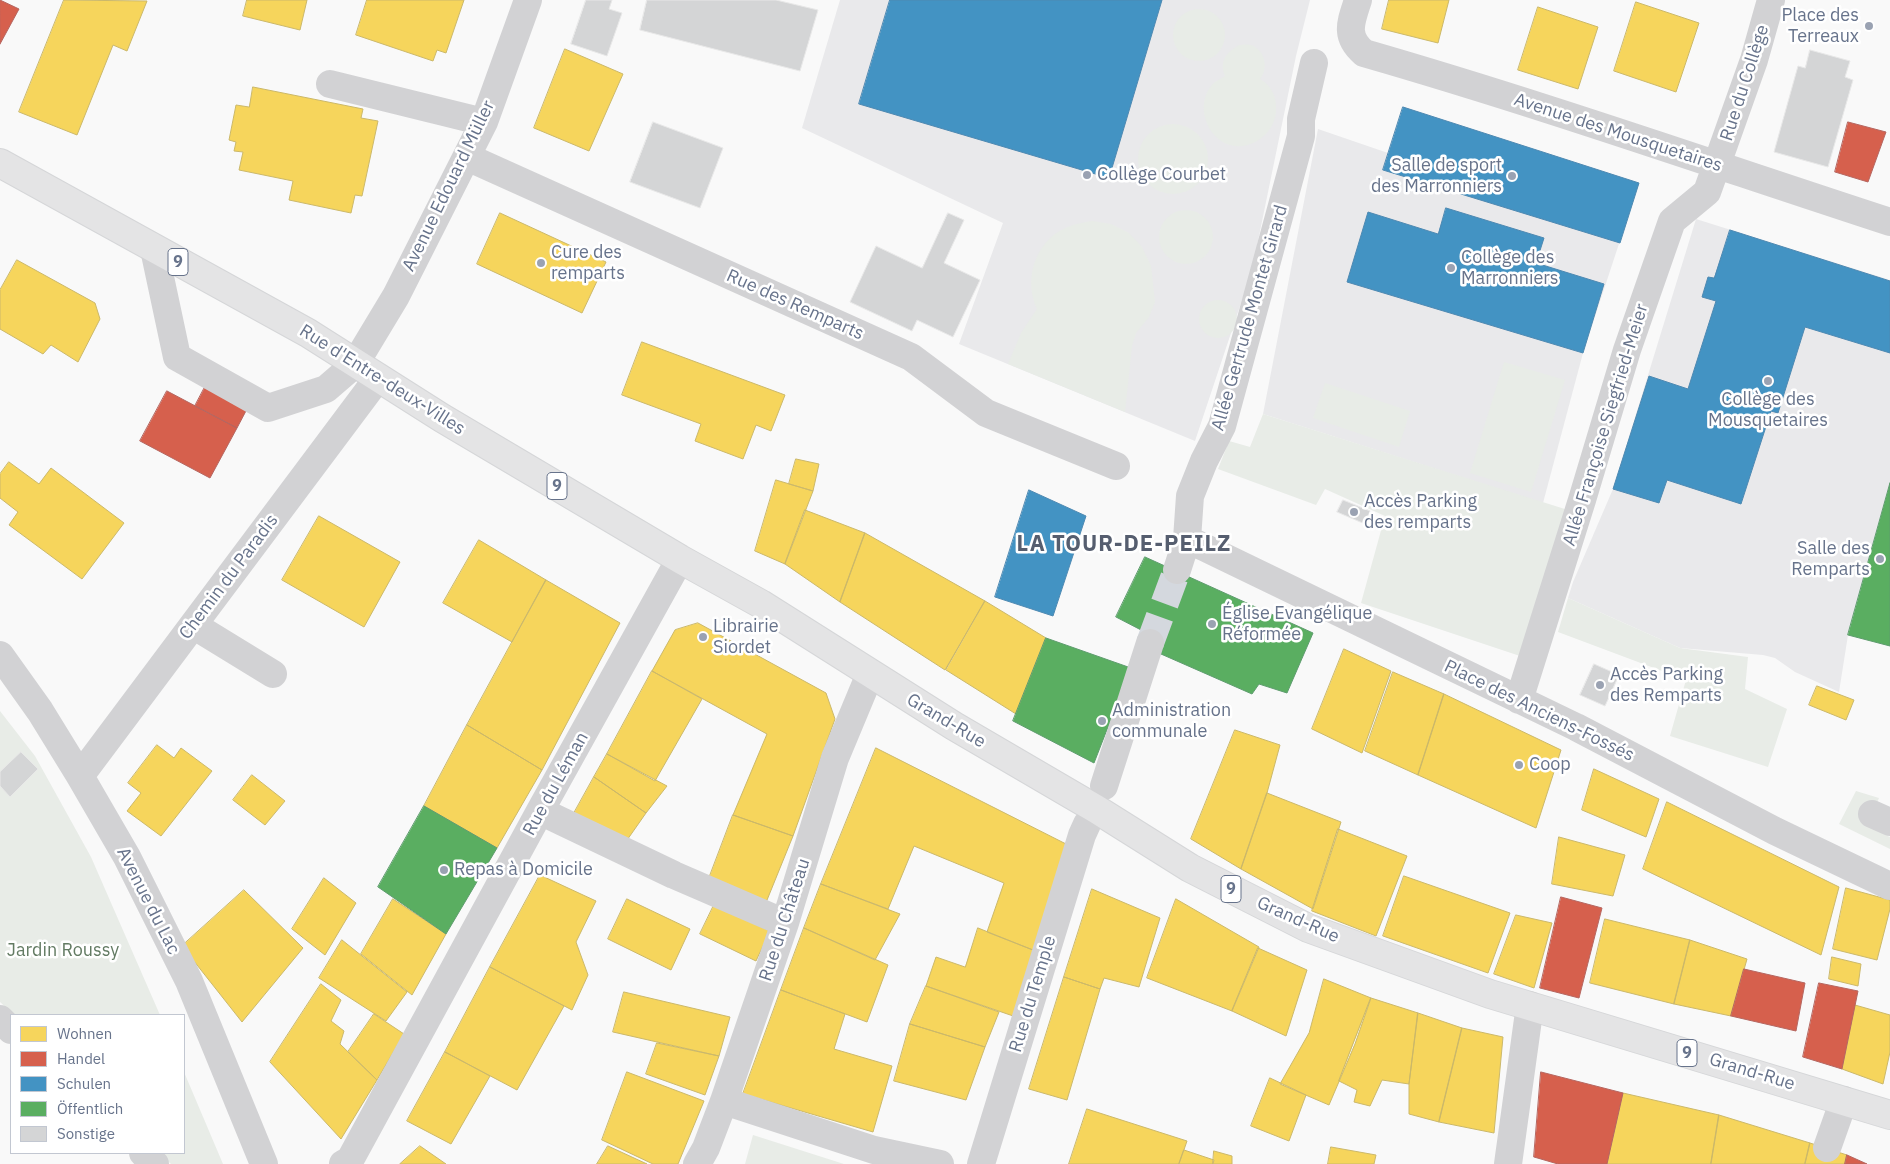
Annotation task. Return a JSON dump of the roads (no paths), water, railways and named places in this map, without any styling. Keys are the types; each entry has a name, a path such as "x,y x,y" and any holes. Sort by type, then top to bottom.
{"main road":[{"name":"Rue d'Entre-deux-Villes","path":"0,163 308,333 354,364 442,418 680,559 761,604"},
{"name":"Grand-Rue","path":"761,604 954,726 1096,809 1190,868 1300,924 1490,994 1890,1115"}],"street":[{"name":"Avenue Edouard Müller","path":"154,249 177,357 268,408 326,389 354,364 396,296 484,122 528,0"},
{"name":"Avenue des Mousquetaires","path":"1358,0 1351,23 1351,37 1356,46 1364,53 1665,146 1717,166 1890,222"},
{"name":"Rue du Collège","path":"1717,166 1754,60 1771,0"},
{"name":"Allée Gertrude Montet Girard","path":"1177,570 1187,539 1190,496 1204,460 1222,426 1301,136 1301,119 1314,63"},
{"path":"330,84 484,122"},
{"name":"Rue des Remparts","path":"467,158 911,357 986,413 1116,466"},
{"name":"Allée Françoise Siegfried-Meier","path":"1519,700 1628,350 1672,221 1707,192 1717,166"},
{"name":"Chemin du Paradis","path":"80,776 378,378"},
{"name":"Place des Anciens-Fossés","path":"1187,539 1576,727 1775,831 1890,886"},
{"name":"Rue du Léman","path":"349,1163 540,811 680,559"},
{"path":"193,624 274,674"},
{"path":"1104,786 1150,643"},
{"name":"Avenue du Lac","path":"0,655 40,711 127,857 189,981 264,1164"},
{"name":"Rue du Château","path":"697,1164 706,1148 724,1101 786,923 835,758 870,674"},
{"path":"540,811 674,875 786,923"},
{"name":"Rue du Temple","path":"981,1164 1087,824"},
{"path":"1508,1164 1530,1005"},
{"path":"0,1019 10,1029"},
{"path":"1827,1148 1844,1100"},
{"path":"724,1101 874,1150 940,1164"},
{"path":"144,1154 155,1164"}],"tunnel":[{"path":"1150,643 1177,570"}],"place":[{"name":"Place des Terreaux","path":"1869,26"},
{"name":"Collège Courbet","path":"1087,175"},
{"name":"Salle de sport des Marronniers","path":"1512,176"},
{"name":"Cure des remparts","path":"541,263"},
{"name":"Collège des Marronniers","path":"1451,268"},
{"name":"Collège des Mousquetaires","path":"1768,381"},
{"name":"Accès Parking des remparts","path":"1354,512"},
{"name":"Salle des Remparts","path":"1880,559"},
{"name":"Église Evangélique Réformée","path":"1212,624"},
{"name":"Librairie Siordet","path":"703,637"},
{"name":"Accès Parking des Remparts","path":"1600,685"},
{"name":"Administration communale","path":"1102,721"},
{"name":"Coop","path":"1519,765"},
{"name":"Repas à Domicile","path":"444,870"}],"district":[{"name":"LA TOUR-DE-PEILZ","path":"1124,545"}],"park label":[{"name":"Jardin Roussy","path":"63,951"}]}
